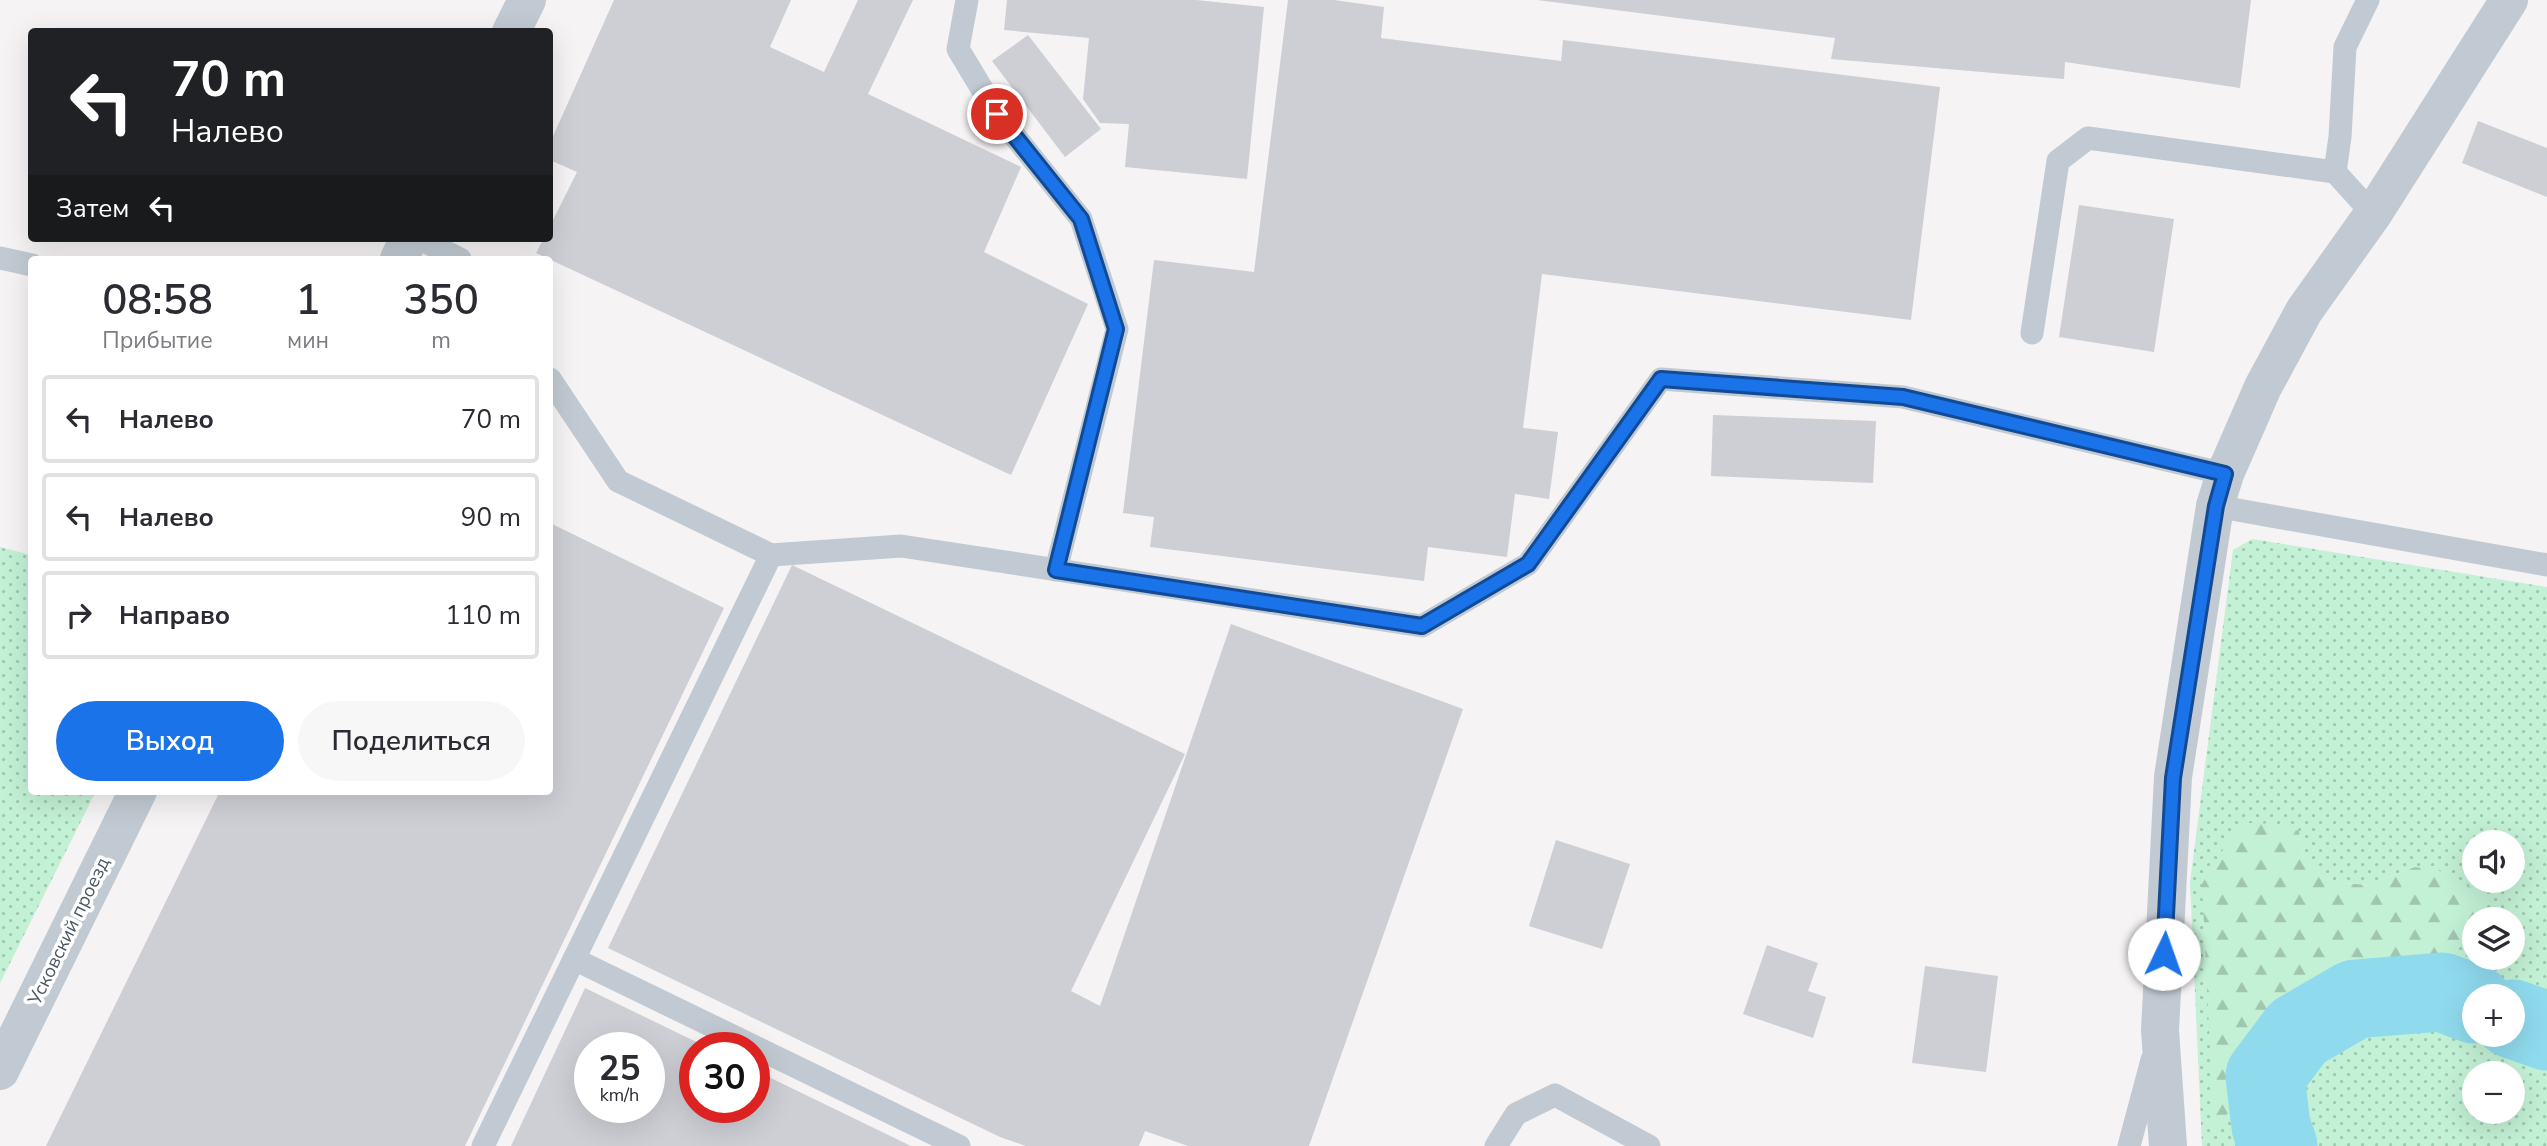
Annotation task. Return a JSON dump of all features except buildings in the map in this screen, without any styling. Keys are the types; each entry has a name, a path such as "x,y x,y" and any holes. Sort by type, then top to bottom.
{"street":[{"path":"513,28 527,0"},
{"path":"2168,1146 2160,1030 2173,778 2220,490 2263,387 2304,311 2373,214 2509,0"},
{"name":"Усковский проезд","path":"0,1071 136,795"}],"lane":[{"path":"967,0 958,49 997,114 1081,219 1116,329 1056,570"},
{"path":"2335,172 2340,137 2345,47 2368,0"},
{"path":"2032,333 2058,161 2088,138 2335,172 2373,214"},
{"path":"426,242 454,256"},
{"path":"0,258 28,264"},
{"path":"553,384 618,481 771,555 901,546 1422,626 1528,564 1661,379 1903,397 2220,490 2547,565"},
{"path":"483,1146 771,555"},
{"path":"574,959 959,1146"},
{"path":"2129,1146 2160,1030"},
{"path":"1496,1146 1516,1114 1555,1095 1650,1146"}],"green space":[{"path":"2252,539 2547,587 2547,1146 2202,1146 2190,882 2233,550","holes":["2462,830 2525,830 2525,893 2481,893 2484,894 2484,907 2525,907 2525,970 2462,970 2462,940 2371,972 2347,975 2262,1026 2247,1049 2299,831 2303,857 2318,875 2342,883 2367,885 2415,867 2462,885"]},
{"path":"0,547 28,554 28,795 94,795 0,983"},
{"path":"2249,823 2276,824 2299,831 2303,857 2318,875 2342,883 2367,885 2415,867 2440,871 2462,882 2462,893 2484,894 2484,907 2462,907 2462,941 2448,954 2424,967 2347,975 2262,1026 2247,1049 2247,1074 2241,1099 2214,1128 2202,884 2230,838"}],"waterway":[{"path":"2278,1146 2271,1126 2265,1076 2298,1032 2355,999 2442,992 2462,1000"},
{"path":"2525,1023 2547,1031"}],"route":[{"path":"997,114 1081,219 1116,329 1056,570 1422,626 1528,564 1661,379 1903,397 2225,474 2216,506 2173,778 2164,954"}]}
